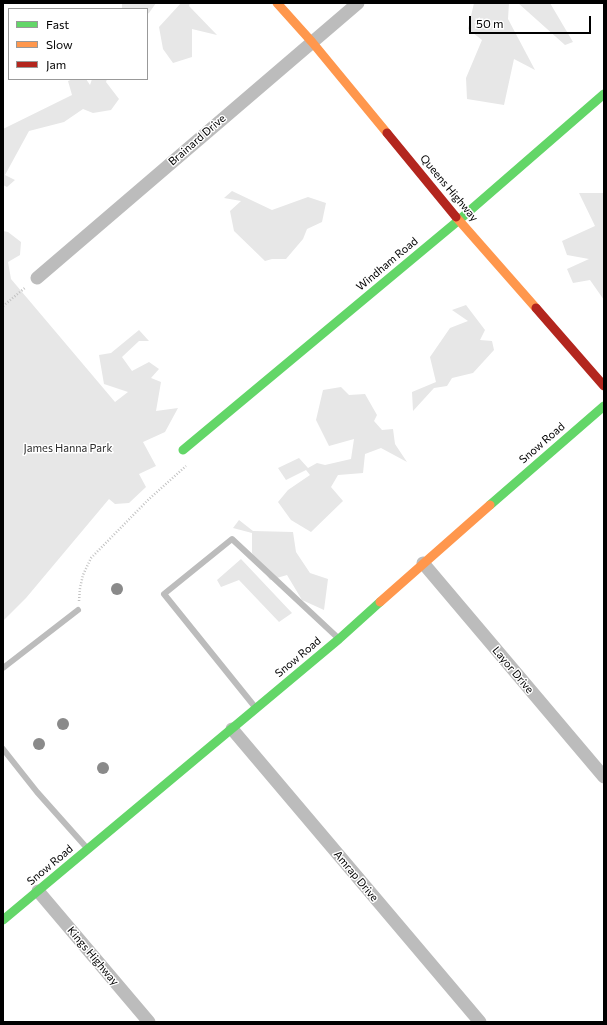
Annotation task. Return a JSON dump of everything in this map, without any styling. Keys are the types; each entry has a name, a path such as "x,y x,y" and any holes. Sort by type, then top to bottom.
{"street":[{"name":"Queens Highway","path":"277,3 312,42 459,220 604,386"},
{"name":"Brainard Drive","path":"37,278 358,3"},
{"name":"Windham Road","path":"183,450 459,220 604,94"},
{"name":"Snow Road","path":"3,920 339,639 423,563 604,406"},
{"name":"Layor Drive","path":"423,563 604,777"},
{"name":"Amrap Drive","path":"232,729 480,1022"},
{"name":"Kings Highway","path":"38,891 149,1022"}],"lane":[{"path":"256,708 164,594 232,539 339,639"},
{"path":"3,668 78,610"},
{"path":"3,749 88,849"}],"path":[{"path":"3,306 37,278"},
{"path":"78,610 83,575 91,558 149,499 191,462"}],"green space":[{"path":"122,3 156,3 148,14 148,8 122,8"},
{"path":"181,3 190,3 189,6 217,35 192,29 192,57 173,63 163,49 159,27"},
{"path":"474,3 509,3 508,19 535,70 514,59 504,105 467,99 466,78 482,40 468,29"},
{"path":"518,3 550,3 573,42 565,45"},
{"path":"87,80 90,85 92,80 107,80 106,82 119,99 111,110 93,113 83,109 64,122 29,131 5,175 15,180 7,187 3,185 3,129 72,95 68,81"},
{"path":"232,191 272,210 308,197 326,203 322,222 307,229 303,239 286,259 272,259 265,261 234,231 230,211 241,201 224,198"},
{"path":"579,193 604,193 604,300 590,280 573,283 567,269 589,259 567,255 562,241 595,226"},
{"name":"James Hanna Park","path":"3,231 8,232 21,242 20,255 8,262 11,279 115,402 128,392 104,384 99,355 111,353 139,330 149,341 139,341 122,357 132,371 149,362 159,369 151,378 161,382 156,411 178,408 165,432 143,442 156,466 139,474 146,487 129,503 115,504 109,499 26,598 3,621"},
{"path":"466,305 485,330 480,340 492,341 494,350 473,373 452,378 447,386 434,388 413,411 412,392 436,382 430,357 450,328 468,321 452,310"},
{"path":"341,387 349,395 365,394 377,415 374,421 382,430 393,429 395,444 407,462 381,448 365,454 363,473 338,475 331,487 343,501 311,532 291,520 278,502 288,490 310,475 306,470 286,480 278,468 299,458 308,468 317,463 325,465 351,459 354,439 329,446 316,420 323,390"},
{"path":"239,520 253,531 293,532 296,552 310,573 328,579 324,610 302,600 287,575 270,580 252,553 252,533 233,528"},
{"path":"241,559 292,613 279,622 239,580 221,587 217,580"}],"traffic: fast":[{"path":"183,450 459,220 604,94"},
{"path":"490,505 604,406"},
{"path":"3,920 339,639 380,602"}],"traffic: slow":[{"path":"277,3 312,42 387,133"},
{"path":"456,217 536,308"},
{"path":"380,602 490,505"}],"traffic: jam":[{"path":"387,133 456,217"},
{"path":"536,308 604,386"}]}
